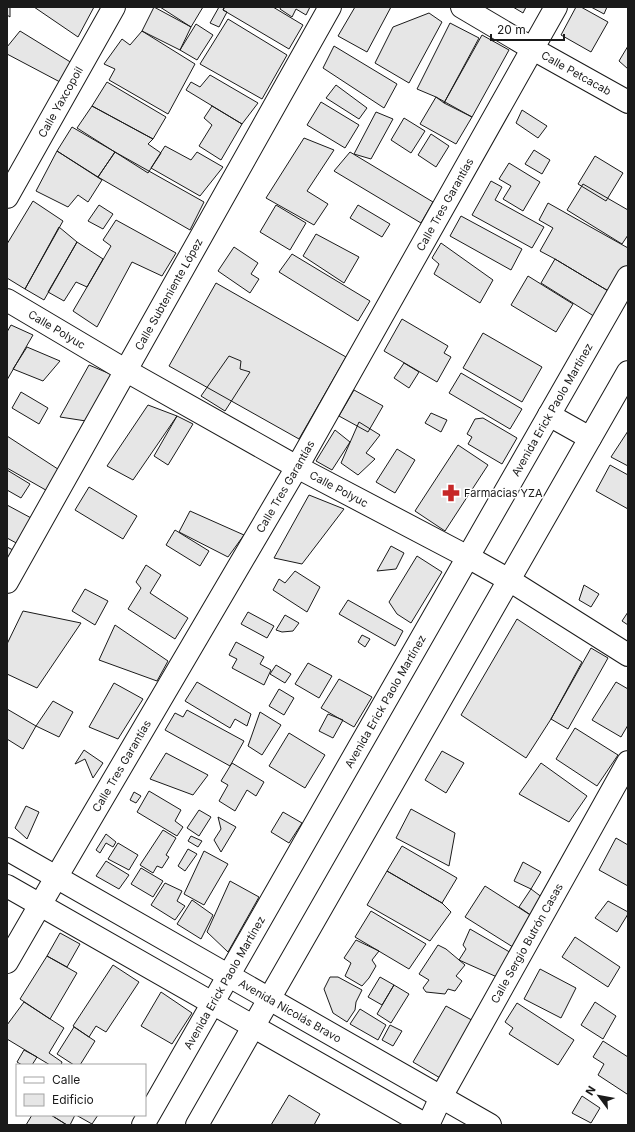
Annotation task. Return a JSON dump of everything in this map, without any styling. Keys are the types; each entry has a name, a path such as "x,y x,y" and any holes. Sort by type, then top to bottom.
{"street":[{"name":"Calle Yaxcopoil","path":"7,197 114,7"},
{"name":"Calle Subteniente López","path":"7,582 330,7"},
{"name":"Calle Petcacab","path":"462,7 628,102"},
{"name":"Calle Tres Garantías","path":"7,962 297,467 556,7"},
{"name":"Avenida Erick Paolo Martínez","path":"144,1125 628,277"},
{"name":"Calle Polyuc","path":"7,300 126,370 297,467 509,580 628,655"},
{"path":"197,1125 628,372"},
{"path":"550,415 590,438"},
{"name":"Calle Sergio Butrón Casas","path":"427,1125 441,1097 628,762"},
{"name":"Avenida Nicolás Bravo","path":"7,849 490,1125"},
{"path":"7,886 427,1125"}],"building":[{"path":"7,7 10,7 10,17 7,15"},
{"path":"34,7 94,7 78,37"},
{"path":"154,7 191,27 180,50 142,31"},
{"path":"160,7 203,7 191,27"},
{"path":"219,7 224,7 223,10 227,12 219,27 210,23"},
{"path":"225,7 273,7 303,25 289,49 223,10"},
{"path":"281,7 310,7 306,15 296,9 292,17 280,9"},
{"path":"355,7 391,7 367,52 338,36"},
{"path":"513,7 526,7 523,13"},
{"path":"576,7 581,7 608,22 591,52 561,35"},
{"path":"591,7 607,7 604,14"},
{"path":"429,13 442,22 409,83 375,63 393,27"},
{"path":"228,19 287,55 262,99 200,64"},
{"path":"450,23 479,38 444,103 436,97 417,89"},
{"path":"196,24 213,35 197,60 180,50"},
{"path":"20,31 72,63 60,82 7,54 7,47"},
{"path":"142,31 195,64 168,114 109,80 115,69 104,64 122,39 130,45"},
{"path":"482,35 509,50 472,117 444,103"},
{"path":"334,46 397,84 384,108 323,68"},
{"path":"628,46 628,69 619,61"},
{"path":"210,75 258,103 242,124 186,90 191,82 200,87"},
{"path":"107,82 166,117 153,139 92,106"},
{"path":"336,85 367,108 359,119 326,98"},
{"path":"436,97 472,117 456,144 420,124"},
{"path":"321,102 359,125 345,148 307,125"},
{"path":"92,106 153,139 148,144 161,153 148,173 77,128"},
{"path":"212,106 242,124 221,160 199,146 212,125 204,118"},
{"path":"522,110 547,126 538,138 516,123"},
{"path":"376,112 393,119 371,159 354,154"},
{"path":"404,118 425,131 411,153 391,140"},
{"path":"72,127 115,152 98,177 57,151"},
{"path":"431,134 449,146 436,167 418,155"},
{"path":"304,138 334,150 307,191 328,204 314,225 266,198"},
{"path":"165,146 191,160 197,152 223,167 200,196 151,168"},
{"path":"534,150 550,160 542,174 525,164"},
{"path":"57,151 102,180 88,202 78,195 68,207 36,191"},
{"path":"115,152 204,202 190,230 98,177"},
{"path":"350,152 433,202 421,223 334,171"},
{"path":"595,156 623,173 606,201 578,184"},
{"path":"509,163 540,182 523,211 503,199 511,186 499,179"},
{"path":"491,181 502,187 495,200 544,227 532,248 472,215"},
{"path":"583,184 628,210 628,235 622,244 567,210"},
{"path":"33,201 63,221 25,289 7,278 7,244"},
{"path":"548,203 628,248 628,274 615,295 540,251 553,228 539,220"},
{"path":"99,205 113,214 103,229 88,221"},
{"path":"276,205 306,223 290,250 260,232"},
{"path":"358,205 390,224 382,237 350,218"},
{"path":"461,216 522,249 511,270 450,236"},
{"path":"116,220 176,253 162,276 132,262 97,327 73,311 111,246 103,240"},
{"path":"59,227 77,242 44,300 25,289"},
{"path":"316,234 359,257 344,283 303,256"},
{"path":"77,242 103,259 87,287 76,282 64,301 48,292"},
{"path":"441,243 493,280 480,303 434,274 439,264 432,258"},
{"path":"234,247 258,263 251,274 259,279 250,293 218,271"},
{"path":"292,254 370,301 358,321 279,272"},
{"path":"555,259 615,295 600,320 541,283"},
{"path":"528,276 573,304 556,332 511,305"},
{"path":"216,283 346,357 299,439 169,366"},
{"path":"402,319 448,346 444,353 451,357 437,382 384,351"},
{"path":"11,325 33,335 7,380 7,332"},
{"path":"483,333 542,367 522,402 463,368"},
{"path":"27,347 60,361 43,381 13,369"},
{"path":"229,356 241,361 240,369 250,372 225,411 201,396"},
{"path":"404,363 419,372 409,388 394,378"},
{"path":"89,365 115,376 86,421 60,417"},
{"path":"461,373 522,409 510,429 449,393"},
{"path":"354,390 383,406 368,432 339,416"},
{"path":"21,392 48,408 39,424 12,408"},
{"path":"148,405 177,416 133,480 107,466"},
{"path":"431,413 447,420 441,432 425,423"},
{"path":"177,416 193,424 168,465 154,456"},
{"path":"483,418 517,438 502,464 468,444 472,437 467,434 475,419"},
{"path":"359,422 380,435 366,453 375,459 358,475 341,463"},
{"path":"335,430 350,442 332,470 316,461"},
{"path":"628,431 628,466 611,457"},
{"path":"7,436 64,473 51,493 7,468"},
{"path":"458,445 488,465 445,531 415,511"},
{"path":"397,449 415,460 395,493 376,482"},
{"path":"610,465 628,475 628,509 596,491"},
{"path":"7,470 30,484 21,498 7,490"},
{"path":"89,487 137,516 123,539 75,510"},
{"path":"309,495 344,509 302,564 274,558"},
{"path":"7,505 33,519 20,545 7,538"},
{"path":"190,511 244,535 228,557 179,532"},
{"path":"175,530 209,551 200,566 166,545"},
{"path":"391,546 404,553 396,569 377,571"},
{"path":"7,547 13,550 7,562"},
{"path":"417,556 442,572 411,623 397,614 389,602"},
{"path":"146,565 161,575 150,593 188,618 175,639 128,609 141,588 136,582"},
{"path":"295,571 320,587 307,612 273,590 279,579 285,583"},
{"path":"584,585 599,594 591,607 579,600"},
{"path":"85,589 108,601 95,625 72,611"},
{"path":"348,600 403,631 395,646 339,614"},
{"path":"23,611 81,623 37,688 7,674 7,644"},
{"path":"248,612 274,626 267,638 241,624"},
{"path":"628,612 628,625 622,621"},
{"path":"285,615 299,623 293,631 282,632 276,630"},
{"path":"517,619 582,662 551,719 526,758 461,715"},
{"path":"115,625 168,661 157,681 99,660"},
{"path":"362,635 370,639 365,647 358,642"},
{"path":"236,642 264,657 260,664 271,670 264,685 232,668 237,659 229,655"},
{"path":"591,648 608,658 568,729 551,719"},
{"path":"308,663 332,676 319,698 295,684"},
{"path":"276,665 291,674 285,683 270,674"},
{"path":"339,679 372,697 354,727 321,708"},
{"path":"197,682 251,714 247,726 235,719 230,728 185,701"},
{"path":"616,682 628,689 628,725 621,737 592,720"},
{"path":"114,683 143,699 118,739 89,727"},
{"path":"279,689 294,698 284,715 269,706"},
{"path":"53,701 73,712 59,737 36,726"},
{"path":"7,709 36,726 23,749 7,739"},
{"path":"187,710 244,741 230,766 165,730 175,713 183,717"},
{"path":"260,712 281,725 262,755 248,746"},
{"path":"328,714 343,720 333,738 319,731"},
{"path":"575,728 618,755 597,786 556,759"},
{"path":"289,733 325,755 305,788 269,766"},
{"path":"84,750 103,763 93,778 85,759 75,764"},
{"path":"442,751 464,763 446,793 425,780"},
{"path":"166,753 208,775 193,795 150,779"},
{"path":"232,763 264,782 256,796 247,790 235,811 219,801 228,785 221,781"},
{"path":"541,763 587,796 569,822 519,794"},
{"path":"149,791 181,810 175,821 183,827 177,836 137,812"},
{"path":"134,792 141,796 136,803 130,800"},
{"path":"26,806 39,812 27,839 15,828"},
{"path":"411,809 455,833 449,866 396,838"},
{"path":"199,810 211,817 199,836 187,828"},
{"path":"283,812 302,823 289,843 271,832"},
{"path":"218,817 236,827 221,852 214,840 221,829"},
{"path":"163,830 176,838 166,855 169,857 162,868 157,866 153,873 140,865"},
{"path":"106,834 116,842 113,847 106,843 100,853 96,850"},
{"path":"191,836 202,841 198,847 188,841"},
{"path":"616,838 628,845 628,886 599,870"},
{"path":"118,843 138,855 129,870 108,859"},
{"path":"402,846 457,878 442,903 387,871"},
{"path":"188,849 197,854 185,871 178,866"},
{"path":"204,851 228,864 204,905 184,894"},
{"path":"106,861 129,875 119,889 96,876"},
{"path":"523,862 541,872 531,889 514,881"},
{"path":"141,868 163,881 153,897 131,884"},
{"path":"387,871 442,903 451,912 430,941 367,905"},
{"path":"230,881 259,897 228,952 207,932"},
{"path":"165,883 182,891 177,901 185,906 175,920 151,905"},
{"path":"485,886 535,918 516,949 465,917"},
{"path":"531,889 547,901 535,918 519,907"},
{"path":"192,900 213,915 201,939 177,924"},
{"path":"608,901 628,912 617,932 595,918"},
{"path":"371,911 426,944 409,969 355,937"},
{"path":"470,929 513,954 497,977 459,960 466,949 463,945"},
{"path":"60,933 80,944 67,967 47,956"},
{"path":"575,937 620,967 608,987 562,957"},
{"path":"356,940 379,951 372,960 376,966 362,986 345,976 351,963 344,958"},
{"path":"438,945 446,949 465,965 456,976 462,981 455,991 448,989 445,994 426,992 423,988 429,980 419,974"},
{"path":"47,956 77,973 50,1019 20,999"},
{"path":"113,965 139,982 106,1032 96,1026 89,1037 73,1026"},
{"path":"540,969 576,988 561,1018 524,999"},
{"path":"330,977 338,977 362,990 356,1002 355,1010 347,1022 333,1013 324,989"},
{"path":"380,977 394,985 382,1005 368,997"},
{"path":"394,985 409,994 391,1023 377,1014"},
{"path":"161,992 192,1013 172,1044 141,1026"},
{"path":"24,1002 64,1028 49,1053 62,1062 61,1064 48,1064 7,1039 7,1025"},
{"path":"595,1002 616,1016 603,1039 581,1025"},
{"path":"517,1003 574,1040 558,1065 509,1034 513,1028 505,1022"},
{"path":"446,1006 479,1024 447,1082 413,1062"},
{"path":"360,1009 386,1025 378,1040 350,1024"},
{"path":"390,1025 402,1031 393,1046 382,1040"},
{"path":"74,1027 95,1041 81,1064 72,1064 57,1054"},
{"path":"603,1041 628,1057 628,1094 598,1075 604,1064 593,1057"},
{"path":"24,1050 37,1057 33,1064 20,1064 17,1062"},
{"path":"289,1095 320,1114 314,1125 271,1125"},
{"path":"582,1096 600,1108 591,1123 572,1113"},
{"path":"31,1116 53,1116 67,1125 26,1125"},
{"path":"53,1116 74,1116 70,1125 67,1125"},
{"path":"78,1116 97,1116 92,1124"}],"place":[{"name":"Farmacias YZA","path":"451,493"}]}
